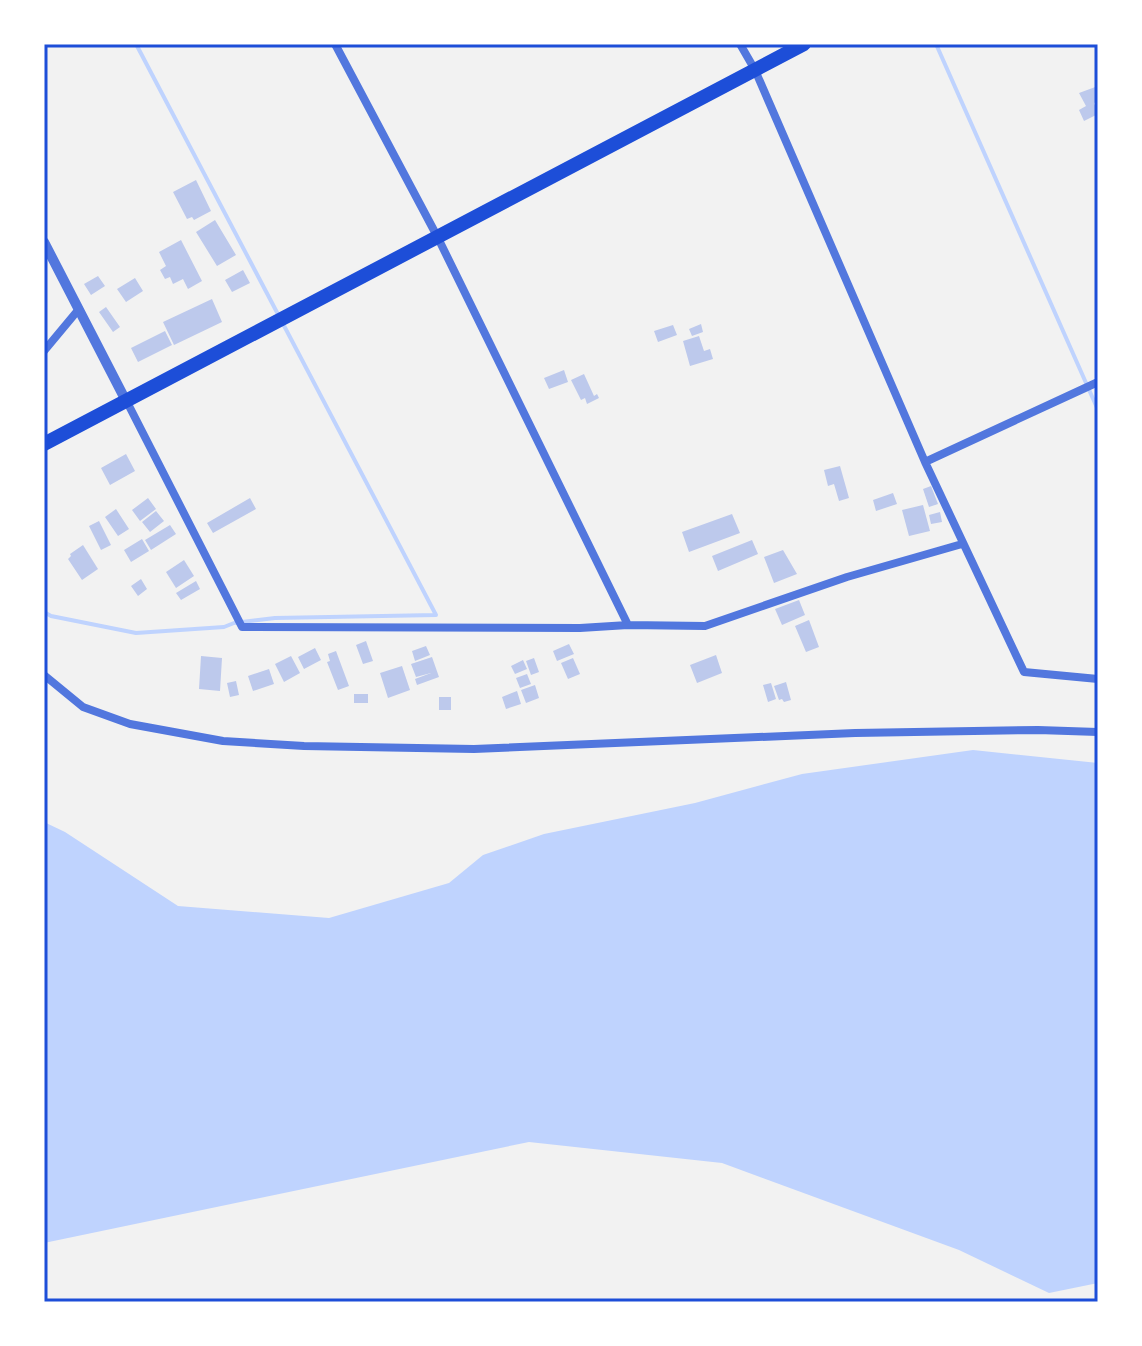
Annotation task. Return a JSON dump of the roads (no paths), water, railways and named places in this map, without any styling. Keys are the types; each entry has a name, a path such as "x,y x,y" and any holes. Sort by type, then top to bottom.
{"highway":[{"path":"44,444 804,44"}],"street":[{"path":"335,44 438,238 628,625"},
{"path":"740,44 755,70 962,544 1024,672 1098,679"},
{"path":"44,242 242,627 705,626 847,577 962,544"},
{"path":"44,351 79,309"},
{"path":"925,462 1098,382"},
{"path":"44,675 83,707 130,724 223,741 304,746 474,749 855,733 1098,732"}],"water":[{"path":"973,750 1098,763 1098,1283 1049,1293 959,1250 722,1163 529,1142 44,1243 44,822 65,832 178,906 329,918 449,883 483,855 544,834 695,803 802,774"}],"waterway":[{"path":"44,612 136,633 224,627 275,618 436,615 136,44"},
{"path":"936,44 1098,410"}]}
